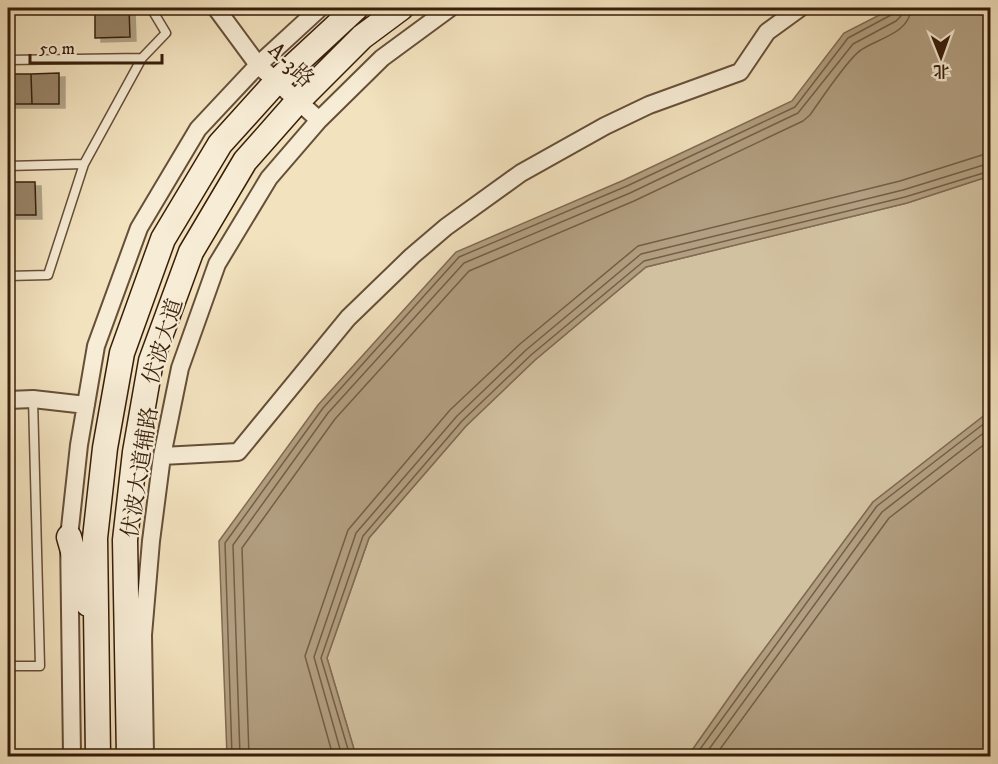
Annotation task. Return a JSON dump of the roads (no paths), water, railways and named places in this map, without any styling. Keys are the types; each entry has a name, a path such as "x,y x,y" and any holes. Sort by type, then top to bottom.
{"main road":[{"name":"伏波大道","path":"98,756 95,538 105,448 122,353 163,239 220,144 276,82 356,8"},
{"name":"伏波大道","path":"129,756 126,540 135,452 151,361 191,252 245,161 297,100 363,37 401,8"},
{"path":"69,537 97,635"},
{"path":"91,756 98,723"}],"street":[{"name":"A-3路","path":"216,8 258,65 319,120"},
{"path":"72,756 69,537 78,445 96,346 139,228 198,129 258,65 320,8"},
{"name":"伏波大道辅路","path":"145,756 143,635 151,541 162,456 180,368 217,264 269,178 319,120 382,58 450,8"},
{"path":"162,456 238,452 348,318 412,256 446,227 521,173 588,135 649,105 740,72 767,32 800,8"},
{"path":"8,400 33,399 86,405"}],"lane":[{"path":"8,276 48,275 84,164 142,58 166,33 151,8"},
{"path":"8,60 142,58"},
{"path":"8,166 84,164"},
{"path":"8,666 40,666 33,399"}],"water":[{"path":"893,8 990,8 990,176 907,203 646,267 535,360 466,426 369,538 327,658 356,756 227,756 219,541 318,405 456,252 624,180 792,101 844,33"},
{"path":"990,411 990,756 688,756 873,502"}]}
